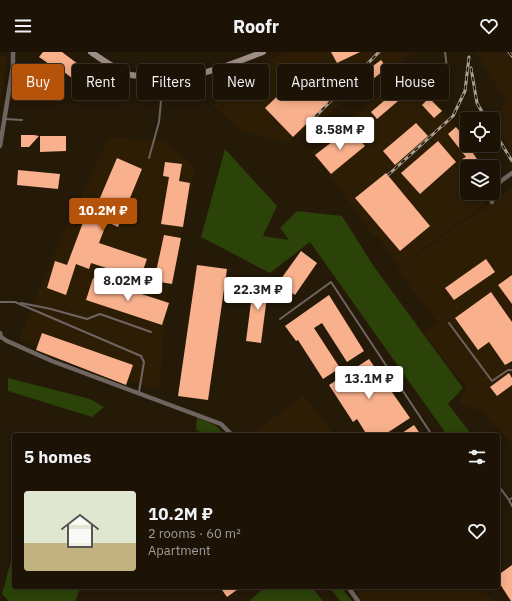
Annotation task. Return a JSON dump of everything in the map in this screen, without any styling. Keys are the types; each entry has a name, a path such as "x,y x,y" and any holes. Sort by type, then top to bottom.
{"street":[{"path":"0,146 13,66 13,52"},
{"path":"91,52 115,68 137,75"},
{"path":"205,73 263,52"},
{"path":"500,182 512,173"},
{"path":"0,336 7,342 52,361 221,424 230,433"},
{"path":"349,589 358,601"}],"lane":[{"path":"445,52 447,64"},
{"path":"148,158 159,122 161,100"},
{"path":"4,118 22,120"},
{"path":"280,319 331,282 431,433"},
{"path":"0,302 15,302 51,309 87,319 100,314 151,332"},
{"path":"15,302 141,356 144,362 139,393"},
{"path":"449,323 492,381 508,370 512,370"},
{"path":"500,487 512,506"}],"shaded area":[{"path":"285,52 413,52 396,64 381,64 381,75 373,81 373,64 277,64 277,100 347,100 287,143 242,131 212,105 219,100 269,100 269,64 267,64"},
{"path":"476,52 512,52 512,153 500,133 500,112 498,112 506,102"},
{"path":"0,56 8,56 0,107"},
{"path":"381,95 381,100 434,100 460,132 460,152 476,152 480,160 460,160 460,200 484,200 484,205 399,266 377,236 375,237 312,152"},
{"path":"109,137 163,141 196,167 167,294 159,391 19,340 52,258"},
{"path":"512,187 512,444 483,412 459,403 466,387 423,332 438,323 397,269 494,200 500,200 500,196"},
{"path":"304,395 333,433 254,433"},
{"path":"353,589 482,589 493,601 362,601"}],"green space":[{"path":"225,149 277,206 263,236 289,240 280,228 297,211 342,216 375,268 463,388 448,404 470,433 446,433 310,242 270,273 201,237"},
{"path":"8,378 90,399 104,407 92,417 8,391"},
{"path":"197,417 215,425 223,433 202,433 196,430"},
{"path":"12,557 12,589 80,589 75,601 9,601 2,594"},
{"path":"263,589 314,589 323,601 249,601"},
{"path":"331,589 343,589 352,601 340,601"}],"building":[{"path":"43,52 62,52 78,64 72,64 72,78 64,72 64,64 49,64 39,57"},
{"path":"331,52 360,52 337,63"},
{"path":"381,60 384,64 381,64 381,73 373,79 373,66"},
{"path":"277,97 277,100 331,100 293,137 265,108"},
{"path":"385,100 399,100 377,119 371,112"},
{"path":"427,100 431,100 442,111 434,118 422,105"},
{"path":"416,123 428,136 395,165 383,151"},
{"path":"456,127 460,132 460,149 448,134"},
{"path":"350,128 365,146 331,174 315,155"},
{"path":"21,135 39,136 29,147 21,147"},
{"path":"40,136 66,136 66,151 40,152"},
{"path":"438,141 456,162 420,194 401,173"},
{"path":"462,152 472,152 477,160 463,160 466,157"},
{"path":"117,158 142,169 118,227 107,222 99,243 147,259 140,279 91,263 89,269 76,264 66,295 47,288 55,261 67,265 85,217 91,219"},
{"path":"165,162 182,164 179,181 190,183 183,227 161,224 169,177 163,176"},
{"path":"18,170 60,174 58,189 17,185"},
{"path":"386,173 430,226 400,251 355,198"},
{"path":"164,235 181,238 172,284 154,281"},
{"path":"301,251 317,263 295,295 278,283"},
{"path":"486,259 495,272 454,300 445,288"},
{"path":"197,265 227,269 208,400 178,396"},
{"path":"512,275 512,304 498,285"},
{"path":"93,278 169,303 162,325 86,300"},
{"path":"254,279 269,281 261,343 246,341"},
{"path":"491,292 512,322 512,361 505,365 489,342 478,350 455,318"},
{"path":"329,295 364,351 347,362 322,323 314,328 340,368 323,379 298,340 296,341 285,326"},
{"path":"42,333 133,365 126,385 36,350"},
{"path":"369,359 410,418 387,433 366,433 357,419 353,422 329,385"},
{"path":"509,373 512,378 512,385 497,396 490,387"},
{"path":"414,425 420,433 402,433"},
{"path":"512,565 512,601 500,584 500,574"},
{"path":"221,589 238,589 227,597"}],"railway":[{"path":"309,123 379,52"},
{"path":"509,52 512,56"},
{"path":"388,175 453,116 465,91 469,57"},
{"path":"471,68 477,103 482,112"},
{"path":"500,141 512,161"}]}
